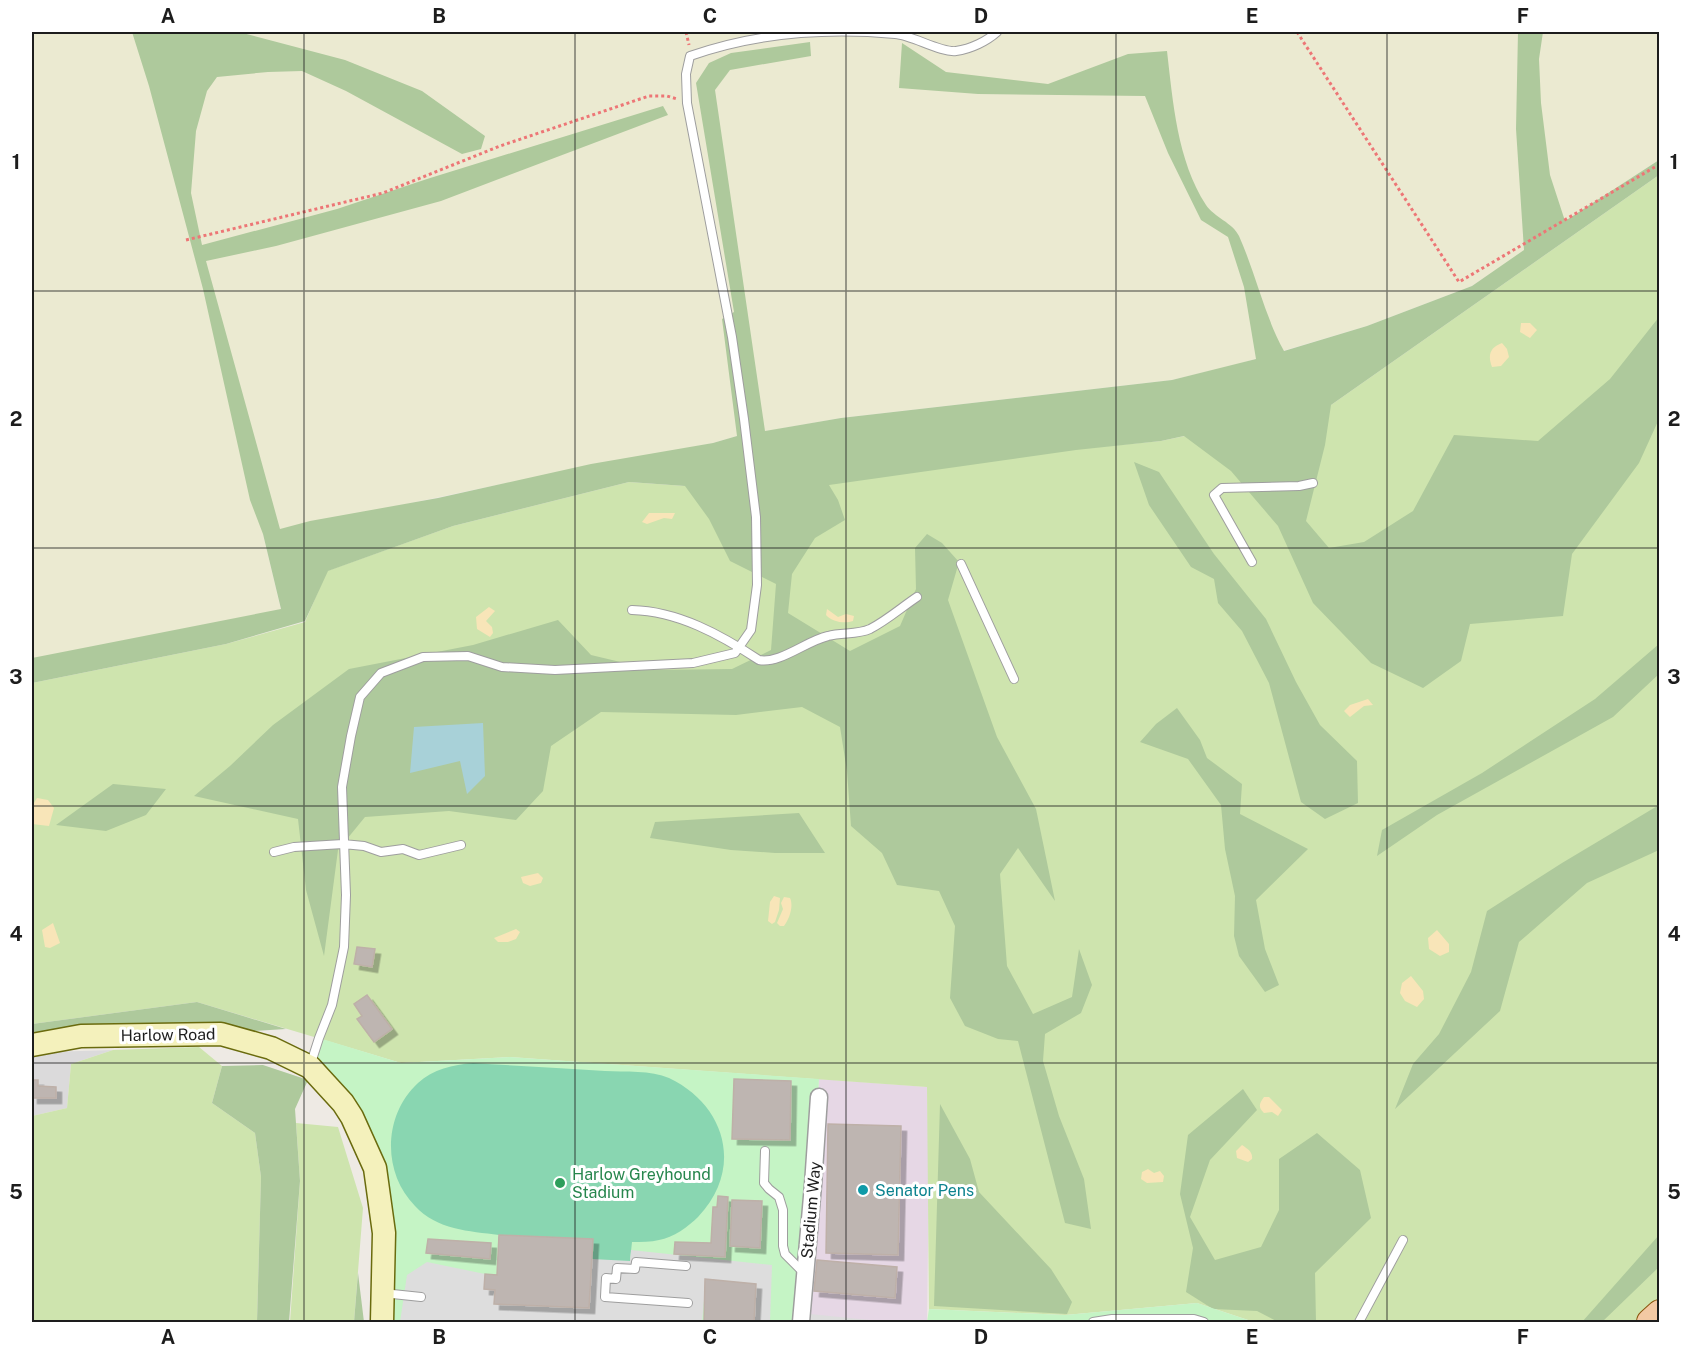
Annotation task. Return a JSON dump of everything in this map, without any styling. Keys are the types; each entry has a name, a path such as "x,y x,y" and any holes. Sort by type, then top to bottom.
{"main road":[{"path":"1650,1323 1659,1313"}],"street":[{"name":"Harlow Road","path":"32,1045 81,1036 221,1034 271,1048 310,1067 344,1103 375,1168 384,1233 382,1323"},
{"name":"Stadium Way","path":"801,1323 819,1097"}],"lane":[{"path":"310,1067 332,1005 344,946 346,895 342,788 351,736 360,697 381,673 423,657 468,656 502,667 555,670 693,663 735,653 751,630 757,585 756,517 732,337 687,103 686,74 690,56 724,44 804,33 854,32 898,34 955,52 985,42 997,32"},
{"path":"1252,562 1214,495 1222,488 1299,486 1313,483"},
{"path":"961,564 1014,679"},
{"path":"632,610 653,611 698,626 766,662 814,640 870,629 916,597"},
{"path":"274,852 294,847 343,844 364,846 381,852 403,849 419,855 461,845"},
{"path":"765,1150 764,1183 779,1197 783,1210 785,1254 805,1275"},
{"path":"1359,1323 1403,1240"},
{"path":"686,1266 636,1262 635,1269 617,1268 616,1279 606,1278 605,1296 688,1303"},
{"path":"383,1293 421,1297"},
{"path":"1093,1323 1112,1319 1194,1319 1204,1323"}],"path":[{"path":"1297,32 1459,282 1659,164"},
{"path":"186,240 383,192 500,146 648,96 667,96 687,103"}],"shaded area":[{"path":"113,1050 71,1064 67,1108 32,1116 32,1055 47,1052"},
{"path":"819,1079 927,1087 929,1173 927,1322 801,1322 814,1179"},
{"path":"631,1250 772,1265 770,1322 754,1322 756,1284 706,1279 702,1322 400,1322 407,1275 427,1262 485,1274 484,1289 495,1290 494,1304 589,1308 592,1259 630,1261"},
{"path":"810,1314 889,1322 809,1322"}],"green space":[{"path":"32,32 1659,32 1659,160 1472,286 1367,326 1235,365 1172,380 841,418 737,436 713,443 263,534 281,610 32,659"},
{"path":"132,32 239,32 345,60 422,91 485,136 481,149 462,154 346,91 302,71 217,77 207,91 196,131 191,193 202,245 337,209 663,106 668,115 441,201 276,246 206,261 280,529 310,521 438,498 591,464 713,443 737,436 722,319 734,312 696,83 709,63 731,53 810,42 811,56 730,70 715,90 765,431 841,418 1172,380 1256,359 1244,287 1228,237 1201,220 1168,153 1145,96 978,94 899,88 902,43 946,72 1048,84 1128,54 1167,51 1182,150 1196,188 1206,205 1239,236 1271,323 1284,351 1367,326 1472,286 1524,250 1516,129 1518,32 1543,32 1539,59 1541,103 1550,175 1565,221 1659,160 1659,175 1331,405 1325,445 1306,521 1329,548 1364,542 1413,511 1454,435 1538,441 1610,379 1659,317 1659,419 1639,463 1572,554 1563,616 1470,624 1461,661 1423,688 1371,663 1313,603 1278,526 1231,471 1184,436 1161,441 1076,450 829,485 838,500 845,520 815,538 792,574 788,613 850,651 900,626 916,589 915,548 927,534 942,543 959,562 948,600 997,737 1036,809 1055,901 1018,848 1000,874 1007,966 1033,1014 1072,997 1079,949 1092,985 1081,1013 1045,1034 1043,1061 1059,1116 1084,1179 1091,1229 1065,1223 1018,1041 998,1039 965,1026 950,998 955,926 939,891 897,885 882,853 851,826 847,771 840,727 802,707 736,715 601,712 551,746 543,791 516,820 449,811 365,817 338,850 324,956 306,890 298,819 194,796 273,725 349,669 473,645 558,620 591,655 654,670 732,669 771,650 776,584 730,561 709,519 685,486 629,482 453,526 328,571 305,621 226,644 32,683 32,658 281,609 263,534 250,500 203,289 149,86"},
{"path":"1659,175 1659,1322 1254,1322 1197,1303 1065,1315 929,1309 927,1087 510,1057 401,1063 197,1002 32,1024 32,683 226,644 305,622 327,571 453,526 629,482 685,486 1161,441 1331,405"},
{"path":"1134,462 1159,472 1214,554 1266,619 1296,682 1320,725 1357,761 1358,803 1325,819 1301,802 1269,683 1242,631 1218,603 1214,579 1191,567 1149,505"},
{"path":"1659,644 1659,674 1613,717 1437,815 1377,856 1382,830 1482,773 1595,699"},
{"path":"1177,708 1200,740 1207,758 1242,784 1240,814 1308,849 1256,900 1265,949 1279,985 1265,992 1239,956 1234,936 1235,896 1225,849 1221,805 1188,759 1140,742 1156,724"},
{"path":"113,784 166,789 146,815 106,831 56,825"},
{"path":"1659,805 1659,850 1587,883 1519,942 1500,1011 1395,1109 1413,1064 1439,1034 1471,972 1487,911"},
{"path":"799,813 825,853 731,850 650,838 655,822"},
{"path":"197,1002 286,1029 32,1045 32,1024"},
{"path":"319,1038 401,1063 510,1057 819,1079 814,1179 801,1322 385,1322 375,1168 310,1067"},
{"path":"199,1047 222,1066 212,1103 255,1133 261,1177 257,1322 32,1322 32,1116 67,1108 71,1064 113,1050"},
{"name":"Harlow Greyhound Stadium","path":"473,1063 638,1072 669,1078 704,1104 715,1121 722,1140 724,1159 721,1179 712,1198 698,1217 675,1234 656,1241 632,1242 630,1261 589,1308 494,1304 484,1289 485,1274 497,1275 499,1235 443,1225 424,1214 404,1193 392,1161 393,1127 406,1096 430,1074"},
{"path":"263,1065 308,1080 295,1109 300,1181 289,1322 257,1322 261,1177 255,1133 212,1103 222,1066"},
{"path":"1243,1089 1257,1110 1210,1160 1190,1217 1215,1260 1261,1247 1279,1210 1279,1159 1317,1133 1360,1170 1371,1218 1315,1273 1316,1322 1278,1322 1257,1311 1213,1309 1186,1292 1193,1248 1180,1194 1188,1135"},
{"path":"940,1104 970,1159 979,1192 1051,1269 1072,1302 1067,1314 934,1306"},
{"path":"296,1123 338,1127 363,1208 354,1322 290,1322 300,1181"},
{"path":"1659,1235 1659,1267 1602,1322 1582,1322"},
{"path":"358,1273 364,1322 354,1322"},
{"path":"1197,1303 1254,1322 927,1322 929,1309 1065,1315"}],"sand":[{"path":"1521,323 1530,323 1537,330 1530,338 1520,332"},
{"path":"1502,343 1509,357 1501,366 1492,367 1491,352"},
{"path":"649,513 675,513 672,519 664,518 647,524 642,522"},
{"path":"489,607 495,611 486,621 492,627 493,633 490,637 477,629 476,617"},
{"path":"827,609 838,617 846,614 854,616 853,621 835,621 826,615"},
{"path":"1368,699 1373,705 1364,706 1350,717 1344,711 1350,705"},
{"path":"37,798 48,800 54,808 49,826 32,824 34,813 32,806"},
{"path":"538,873 543,878 541,883 530,886 523,883 521,877"},
{"path":"774,896 780,898 779,910 772,924 768,921 770,902"},
{"path":"784,897 790,898 791,909 786,923 780,926 777,923 783,909 781,903"},
{"path":"53,923 60,943 50,948 45,947 42,930"},
{"path":"516,929 520,932 516,939 498,942 494,938"},
{"path":"1437,930 1449,944 1449,952 1440,956 1429,949 1428,938"},
{"path":"1411,976 1423,991 1424,999 1417,1007 1405,1001 1400,993 1402,983"},
{"path":"1264,1097 1269,1097 1282,1110 1278,1116 1272,1112 1262,1111 1260,1105"},
{"path":"1242,1145 1252,1154 1252,1159 1248,1162 1237,1158 1236,1151"},
{"path":"1148,1169 1154,1173 1160,1171 1164,1176 1163,1182 1147,1183 1141,1179 1142,1172"}],"water":[{"path":"483,723 485,776 467,794 460,761 410,773 414,727"}],"building":[{"path":"357,947 375,949 372,967 354,964"},
{"path":"367,995 392,1029 374,1042 357,1019 362,1016 354,1004"},
{"path":"734,1079 791,1081 790,1140 732,1139"},
{"path":"32,1080 38,1080 38,1086 56,1087 56,1098 32,1098"},
{"name":"Senator Pens","path":"828,1124 901,1126 898,1255 826,1253"},
{"path":"718,1196 728,1197 725,1257 674,1254 675,1242 711,1243 713,1207 717,1207"},
{"path":"732,1200 762,1201 760,1248 730,1246"},
{"path":"499,1235 593,1239 589,1308 494,1304 495,1290 484,1289 485,1274 497,1275"},
{"path":"428,1239 491,1243 490,1259 426,1253"},
{"path":"817,1260 897,1267 895,1298 814,1291"},
{"path":"705,1279 756,1284 754,1322 704,1322"}],"place":[{"name":"Harlow Greyhound Stadium","path":"560,1183"},
{"name":"Senator Pens","path":"863,1190"}]}
